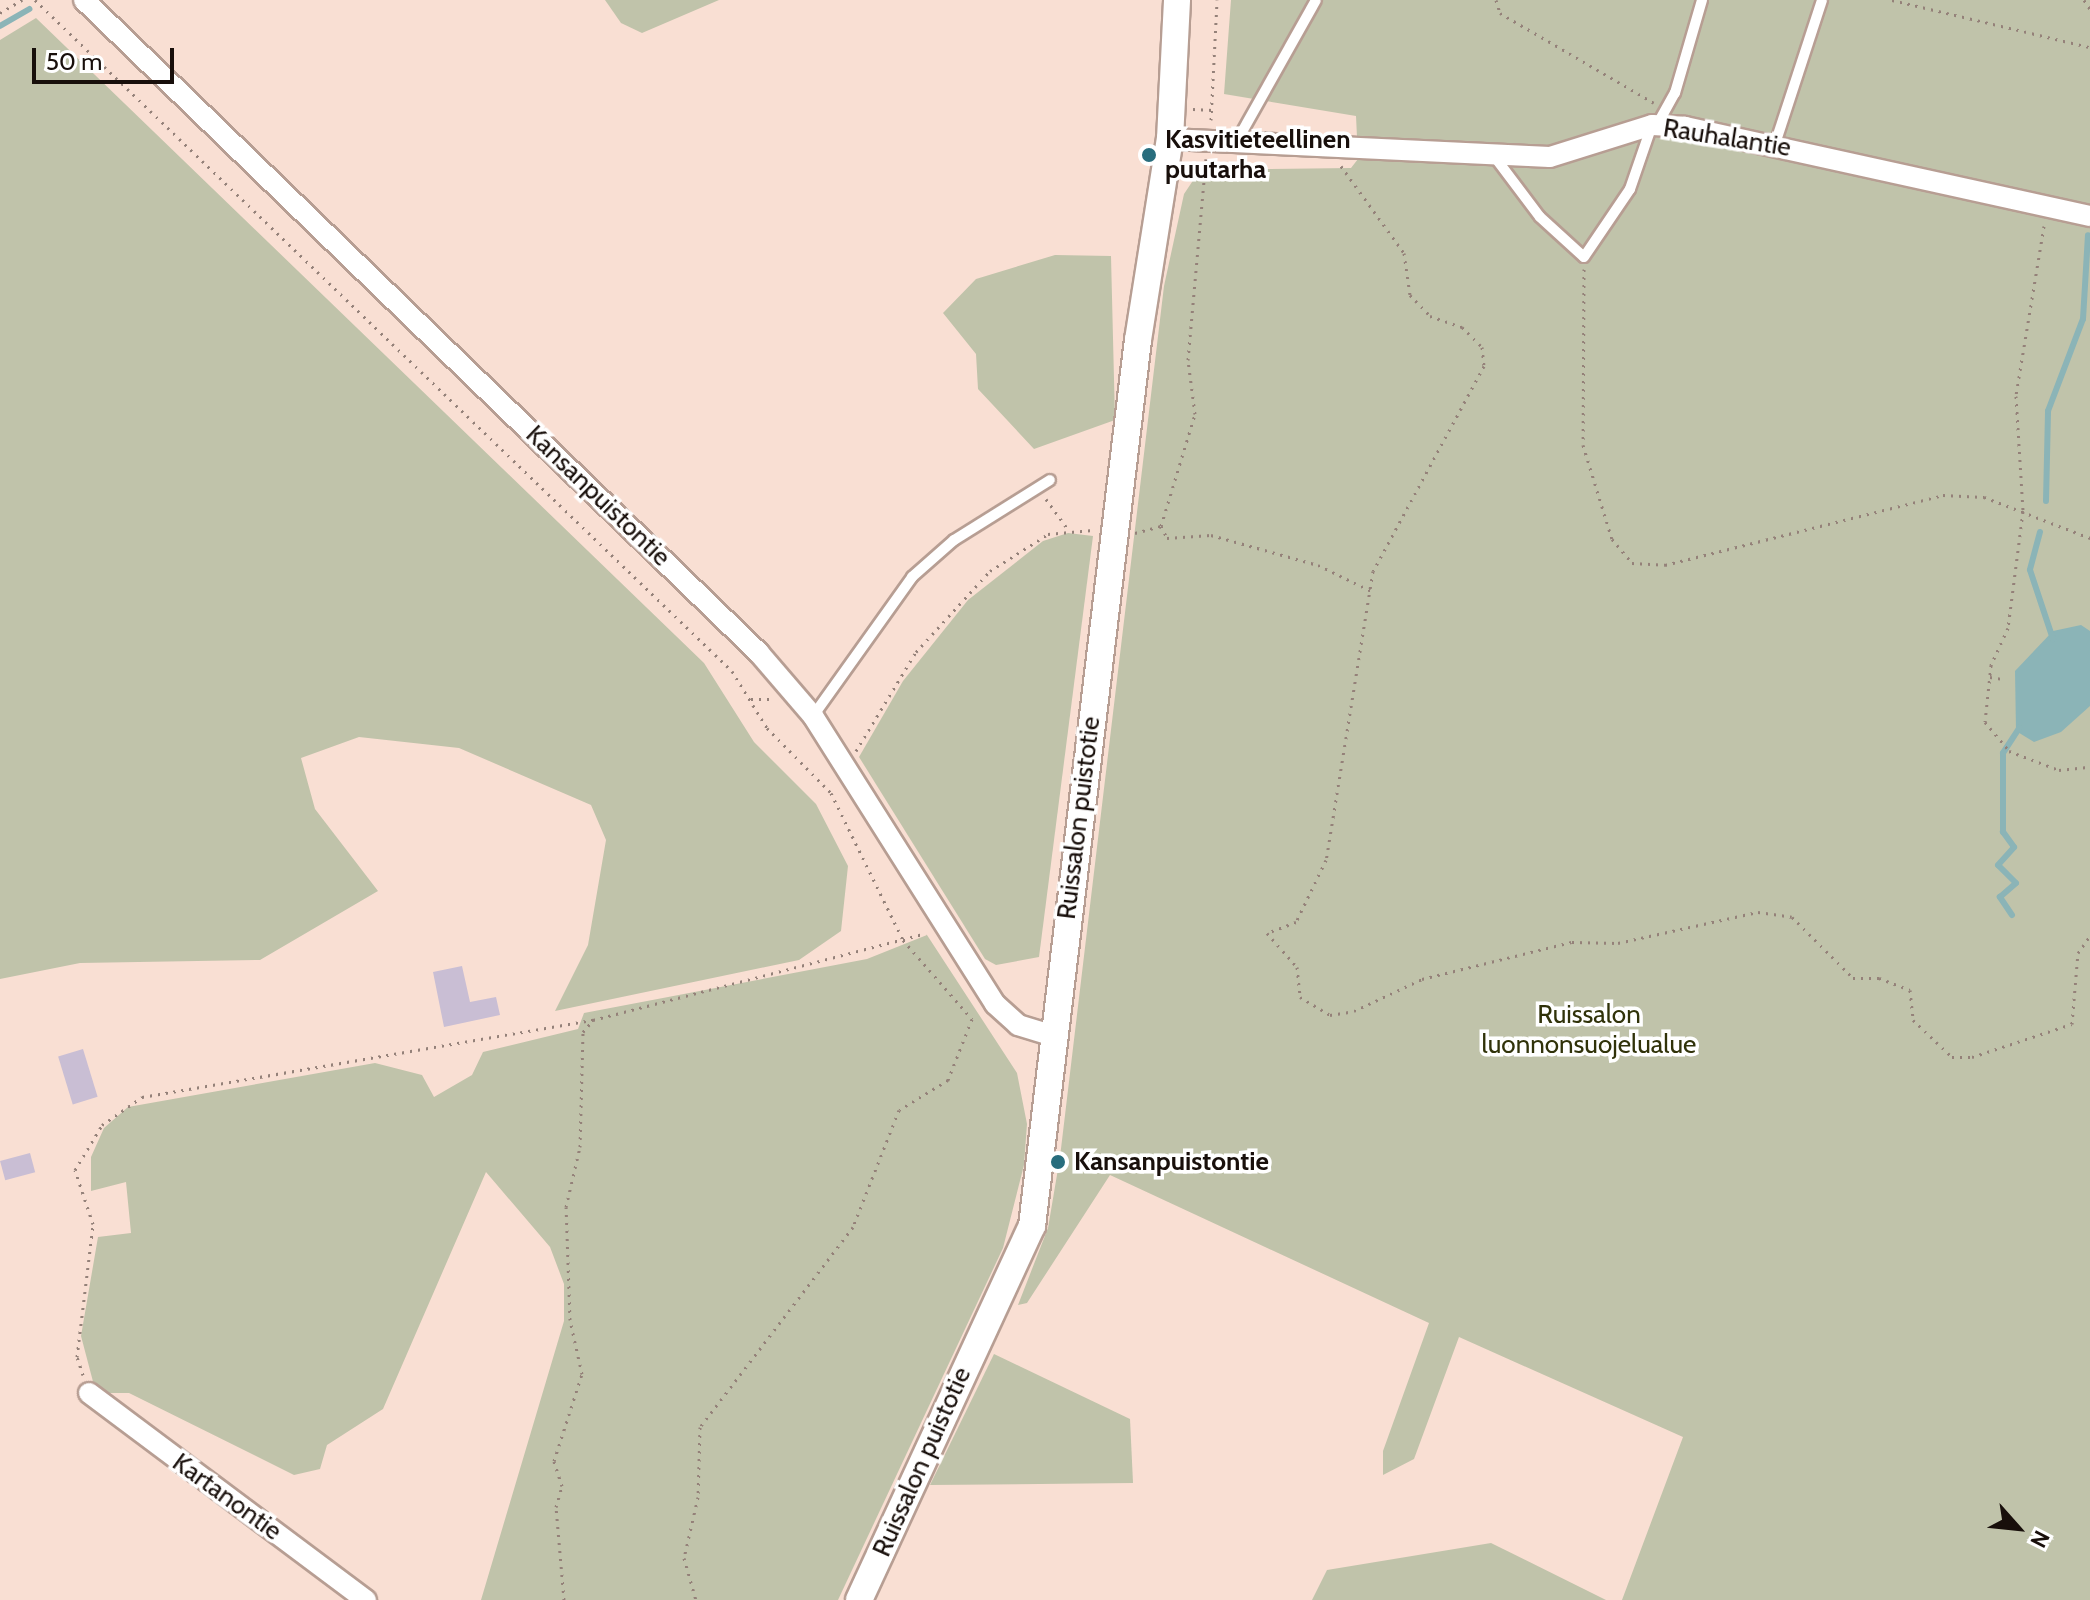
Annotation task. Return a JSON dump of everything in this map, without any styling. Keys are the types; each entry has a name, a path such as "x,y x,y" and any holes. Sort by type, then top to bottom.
{"street":[{"name":"Kansanpuistontie","path":"84,0 759,653 813,716 995,1004 1018,1025 1051,1035"},
{"name":"Ruissalon puistotie","path":"859,1600 1032,1226 1051,1035 1170,139 1177,0"},
{"name":"Rauhalantie","path":"1170,139 1322,141 1494,156 1550,157 1657,119 2090,216"},
{"name":"Kartanontie","path":"89,1393 366,1600"}],"lane":[{"path":"1238,139 1316,0"},
{"path":"1494,156 1540,217 1584,257 1630,189 1657,119 1675,93 1702,0"},
{"path":"1775,144 1822,0"},
{"path":"813,716 912,577 954,540 1050,480"}],"path":[{"path":"0,13 22,0"},
{"path":"35,0 732,671 767,728 831,793 903,940 972,1019 948,1080 899,1110 853,1227 700,1427 698,1497 684,1558 696,1600"},
{"path":"1217,0 1213,110 1188,360 1195,414 1161,526 1167,538 1211,535 1318,565 1371,591"},
{"path":"1496,0 1500,13 1657,119"},
{"path":"1892,0 2090,47"},
{"path":"2084,0 2090,9"},
{"path":"1188,108 1213,110"},
{"path":"1322,141 1404,253 1410,295 1430,316 1462,327 1482,347 1484,366 1373,571 1326,860 1296,922 1267,933 1297,967 1300,997 1330,1015 1354,1011 1422,979 1572,942 1618,943 1758,912 1792,917 1853,978 1879,978 1910,990 1913,1020 1952,1057 1972,1057 2072,1024 2078,953 2090,936"},
{"path":"2048,206 2016,396 2023,511 2008,628 1990,677 1985,722 2000,745 2009,751 2059,770 2090,767"},
{"path":"1584,257 1583,445 1612,539 1632,563 1665,565 1943,495 1984,497 2090,538"},
{"path":"1038,488 1067,528"},
{"path":"1131,533 1161,526"},
{"path":"852,759 894,684 948,611 1022,547 1067,528 1096,530"},
{"path":"1990,677 2002,679"},
{"path":"89,1393 77,1357 93,1224 75,1170 102,1125 142,1097 593,1020 945,928"},
{"path":"564,1600 556,1507 562,1486 554,1461 582,1374 570,1320 566,1207 580,1147 583,1032 593,1020"}],"green space":[{"path":"605,0 719,0 642,33 621,23"},
{"name":"Ruissalon luonnonsuojelualue","path":"1231,0 2090,0 2090,1600 1622,1600 1683,1437 1459,1337 1414,1459 1383,1475 1383,1451 1429,1323 1110,1175 1027,1303 1018,1305 1048,1228 1060,1157 1164,286 1184,194 1200,170 1351,168 1358,159 1356,116 1224,94"},
{"path":"36,18 704,663 754,742 816,804 848,866 841,931 799,960 555,1011 588,945 606,840 591,805 459,748 359,737 301,758 315,809 378,891 260,960 80,963 0,979 0,40"},
{"path":"1055,255 1111,256 1115,420 1034,449 978,389 976,354 943,313 976,279"},
{"path":"1068,533 1093,536 1039,957 996,965 985,959 859,757 903,681 968,600 1043,541"},
{"path":"927,935 1017,1073 1027,1124 1024,1165 1003,1248 838,1600 481,1600 564,1321 564,1284 550,1247 486,1172 383,1409 327,1445 320,1469 294,1475 129,1393 96,1393 81,1336 98,1237 131,1233 126,1182 91,1191 91,1157 104,1128 128,1107 375,1063 422,1075 434,1097 472,1075 483,1052 578,1029 584,1013 867,959"},
{"path":"994,1354 1130,1419 1133,1483 930,1485"},
{"path":"1491,1543 1606,1600 1312,1600 1327,1570"}],"water":[{"path":"2081,625 2090,631 2090,706 2061,732 2034,742 2016,731 2015,671 2053,631"}],"building":[{"path":"462,966 470,1002 496,997 500,1015 444,1027 433,972"},
{"path":"83,1049 98,1097 73,1104 58,1057"},
{"path":"30,1153 35,1172 5,1180 0,1161"}],"waterway":[{"path":"0,26 29,9"},
{"path":"2046,501 2048,411 2083,319 2088,235"},
{"path":"2040,532 2030,570 2053,639"},
{"path":"2012,915 2000,897 2016,883 1998,865 2014,847 2003,832 2003,753 2019,728"}],"place":[{"name":"Kasvitieteellinen puutarha","path":"1149,155"},
{"name":"Kansanpuistontie","path":"1058,1162"}]}
